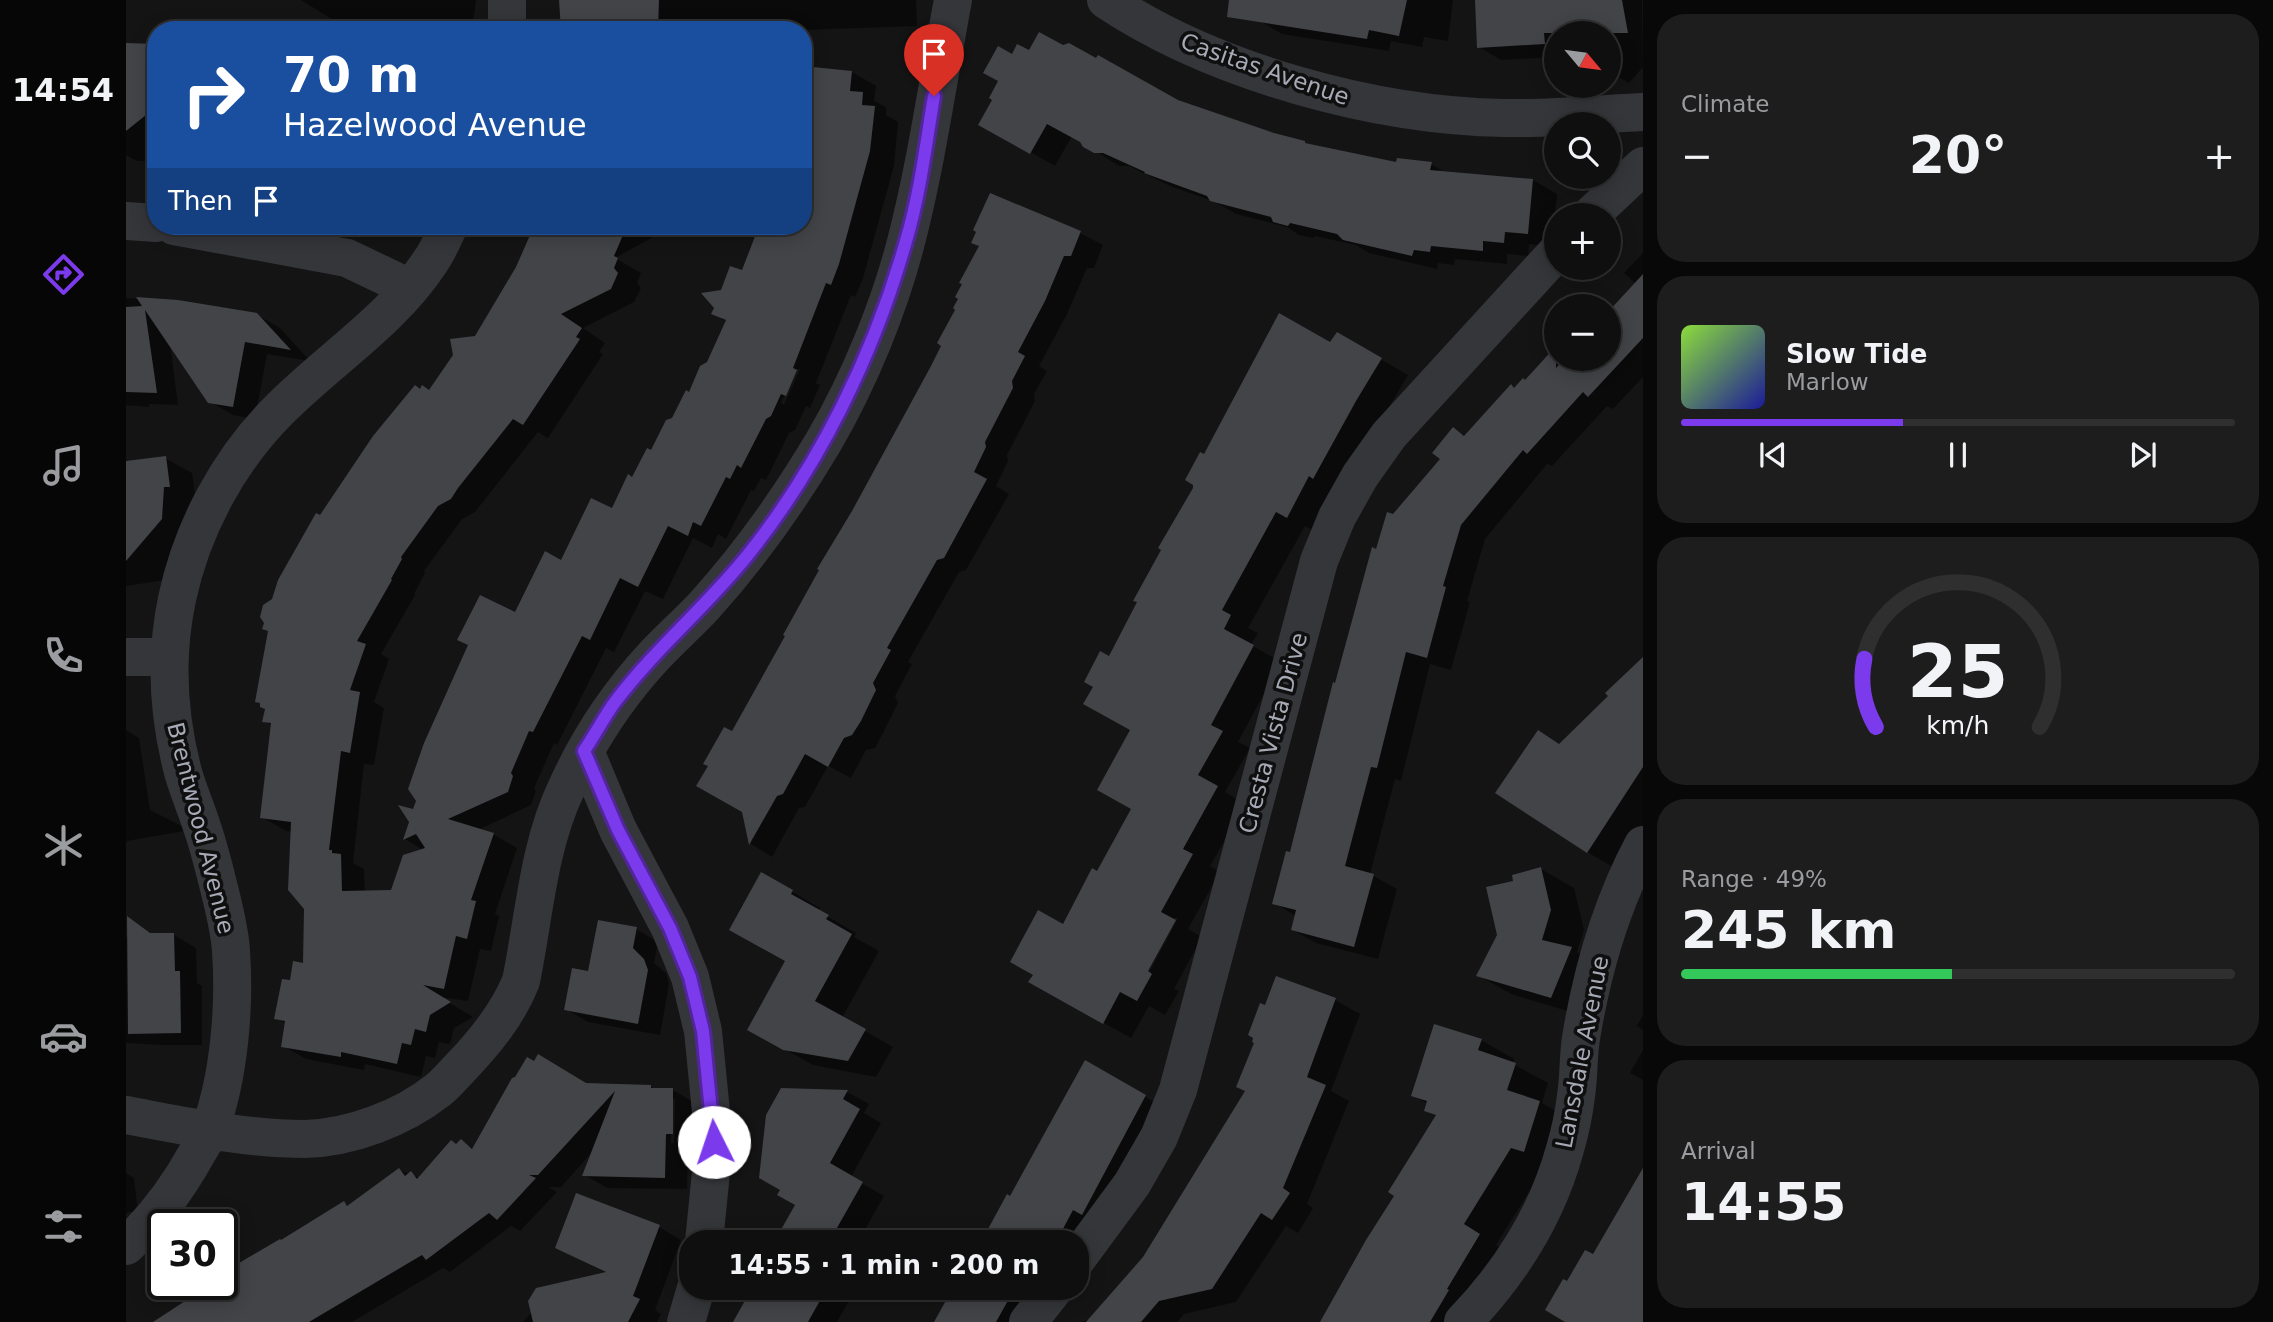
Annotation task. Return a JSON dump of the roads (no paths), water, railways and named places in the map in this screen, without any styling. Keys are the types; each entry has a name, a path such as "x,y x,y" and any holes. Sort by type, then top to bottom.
{"street":[{"path":"507,0 507,21"},
{"path":"126,1115 210,1130 307,1139 348,1133 397,1116 438,1090 475,1053 513,1002 521,981 548,836 584,751 614,702 654,656 703,607 747,556 788,501 825,438 856,376 884,310 906,240 922,171 953,0"},
{"name":"Casitas Avenue","path":"1106,0 1172,38 1234,63 1298,85 1364,101 1430,113 1504,118 1643,112"},
{"path":"1604,203 1643,166"},
{"path":"126,221 147,222"},
{"path":"229,235 347,258 410,288"},
{"name":"Brentwood Avenue","path":"126,1246 143,1231 178,1187 210,1130 225,1075 231,950 220,891 181,761 172,715 169,657 177,599 191,551 212,499 245,450 281,408 410,288 431,260 444,235"},
{"name":"Cresta Vista Drive","path":"1089,1242 1132,1184 1159,1137 1178,1090 1319,561 1337,517 1360,475 1389,435 1544,266"},
{"path":"126,657 169,657"},
{"path":"584,751 618,830 670,928 690,977 703,1031 714,1142 705,1230"},
{"name":"Lansdale Avenue","path":"1463,1322 1485,1299 1522,1248 1548,1200 1565,1149 1576,1097 1580,1040 1591,984 1625,878 1643,845"},
{"path":"686,1322 692,1300"},
{"path":"1028,1322 1045,1300"}]}
